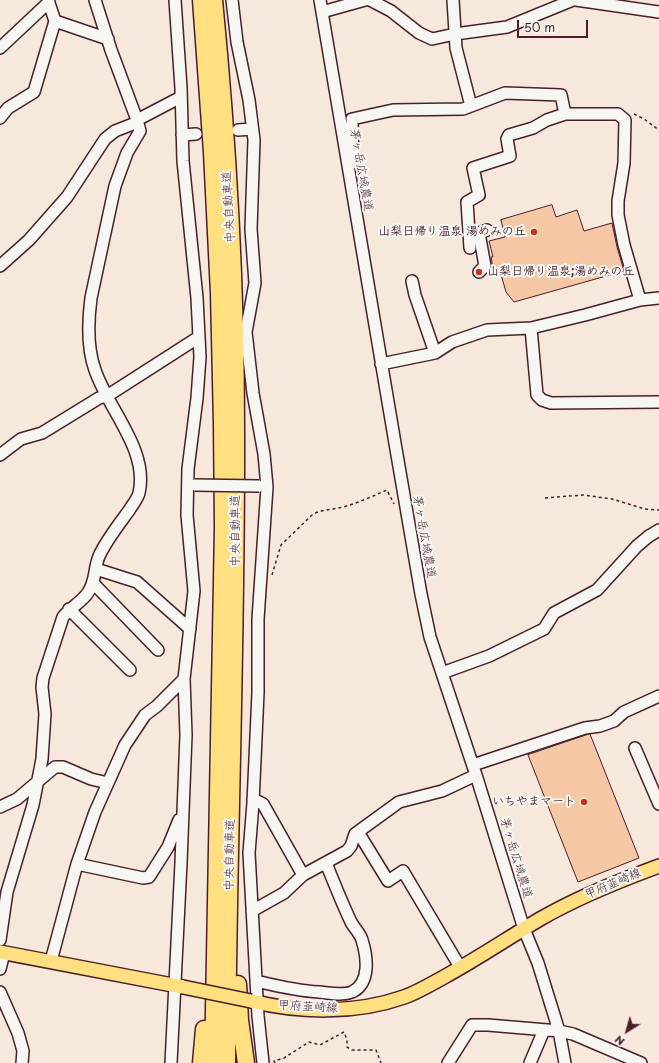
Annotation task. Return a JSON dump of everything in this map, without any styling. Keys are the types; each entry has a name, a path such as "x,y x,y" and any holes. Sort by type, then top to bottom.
{"highway":[{"name":"中央自動車道","path":"201,0 212,152 219,293 222,424 222,542 213,1063"},
{"name":"中央自動車道","path":"214,0 226,150 233,278 236,424 235,653 230,837 227,1063"},
{"path":"230,837 240,1020 246,1063"},
{"path":"201,1063 215,888"}],"main road":[{"name":"甲府韮崎線","path":"2,952 271,1005 326,1011 362,1008 404,997 426,987 524,929 586,895 659,866"}],"street":[{"path":"0,940 7,892 33,805 42,759 45,714 42,687 43,678 63,617 69,609 83,598 94,584 100,555 139,494 140,471 137,453 101,385 94,368 89,332 89,315 115,186 127,153 140,131 138,121 95,0"},
{"path":"171,1063 179,986 186,735 184,679 194,591 187,515 191,485 188,469 197,398 200,357 197,298 183,161 175,0"},
{"path":"232,0 237,42 249,100 254,140 251,229 255,283 246,332 253,393 264,454 258,619 258,693 249,853 256,981 254,1002 263,1063"},
{"name":"茅ヶ岳広域農道","path":"320,0 405,503 430,637 475,770 524,929 538,963 559,1031 565,1063"},
{"path":"322,12 365,0"},
{"path":"370,0 391,11 419,34 432,39 455,34 507,27 574,0 659,12"},
{"path":"453,0 456,48 471,106"},
{"path":"0,48 48,1 54,21 34,92 8,108 0,118"},
{"path":"54,21 108,39"},
{"path":"347,166 353,163 352,119 393,110 463,109 505,93 561,95 565,114"},
{"path":"0,266 29,240 63,203 78,183 105,139 115,131 138,121 181,97"},
{"path":"470,248 467,202 479,196 473,168 510,156 507,139 510,135 533,128 547,120 565,114 618,114 625,120 624,163 618,201 618,215 624,245 640,300"},
{"path":"238,130 252,129"},
{"path":"182,135 196,134"},
{"path":"479,272 485,266 479,233 486,230"},
{"path":"412,280 415,295 435,353"},
{"path":"381,364 435,353 452,342 487,330 531,328 640,300 659,298"},
{"path":"531,328 537,395 542,400 551,403 659,402"},
{"path":"0,455 21,439 42,433 100,398 107,396 199,337"},
{"path":"191,485 263,487"},
{"path":"442,673 489,656 544,629 554,613 598,590 637,546 659,530"},
{"path":"96,570 137,582 190,629"},
{"path":"94,584 158,650"},
{"path":"69,609 130,670"},
{"path":"51,962 77,864 95,812 125,745 145,715 157,706 184,679"},
{"path":"252,911 284,893 303,875 347,851 351,846 355,834 399,802 442,791 475,770 585,728 600,726 614,721 624,712 659,696"},
{"path":"635,748 655,787 659,804"},
{"path":"0,807 17,799 55,767 63,767 91,779 108,783"},
{"path":"253,799 263,804 303,875"},
{"path":"77,864 143,878 149,876 168,847 179,820 183,820"},
{"path":"358,832 388,881 404,871 460,967"},
{"path":"256,981 284,988 326,993 346,993 359,988 364,979 366,969 366,954 362,938 352,923 326,863"},
{"path":"0,969 2,952"},
{"path":"0,992 18,1033 23,1051 22,1063"},
{"path":"345,1009 346,993"},
{"path":"448,1063 472,1025 488,1025 559,1031 574,1034 641,1063"},
{"path":"530,1063 544,1030"}],"path":[{"path":"618,114 634,114 659,130"},
{"path":"260,590 269,585 281,545 317,512 343,507 387,490 395,505 405,503"},
{"path":"545,498 571,495 591,496 625,502 645,509 659,510"},
{"path":"275,1063 274,1061 284,1058 309,1042 320,1045 344,1032 348,1040 347,1047 352,1050 376,1050 381,1063"}],"building":[{"path":"552,205 556,217 577,210 584,231 612,223 624,271 514,302 506,292 500,271 494,273 491,257 493,257 489,241 505,237 501,220"},
{"path":"590,734 639,858 578,882 528,755"}],"place":[{"name":"山梨日帰り温泉 湯めみの丘","path":"534,232"},
{"name":"山梨日帰り温泉;湯めみの丘","path":"479,272"},
{"name":"いちやまマート","path":"584,802"}]}
